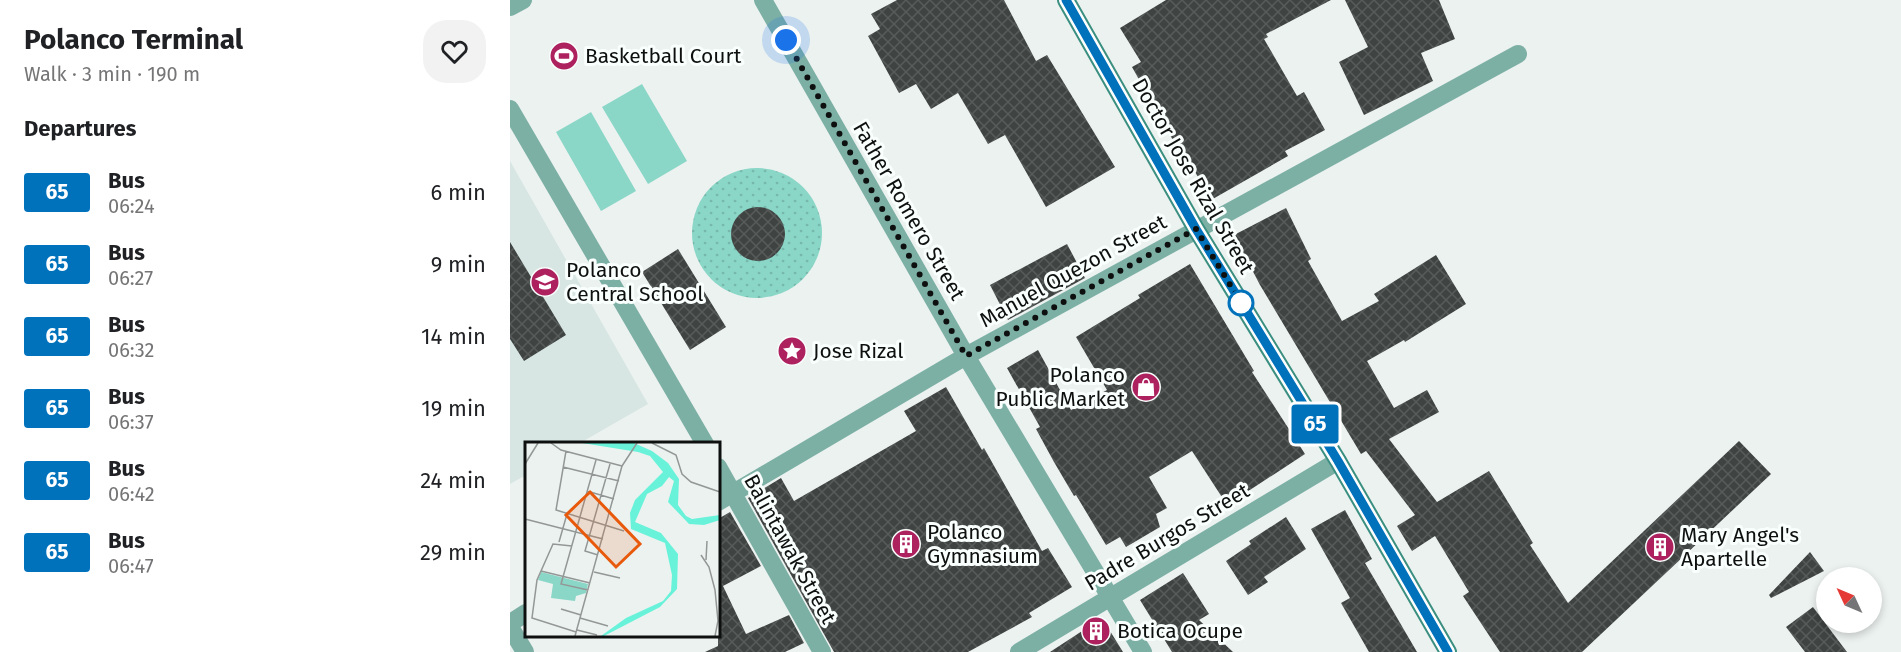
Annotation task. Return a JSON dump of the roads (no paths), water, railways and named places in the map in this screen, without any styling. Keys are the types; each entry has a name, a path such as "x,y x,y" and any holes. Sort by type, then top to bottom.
{"main road":[{"name":"Doctor Jose Rizal Street","path":"1066,0 1196,229 1338,461 1448,652"}],"street":[{"path":"510,8 523,0"},
{"name":"Father Romero Street","path":"764,0 966,356 1143,652"},
{"name":"Manuel Quezon Street","path":"726,498 966,356 1518,54"},
{"path":"510,109 704,442"},
{"name":"Padre Burgos Street","path":"1019,652 1338,461"},
{"name":"Balintawak Street","path":"720,475 726,498 822,652"},
{"path":"525,614 510,625 525,652"}],"place":[{"name":"Basketball Court","path":"564,56"},
{"name":"Polanco Central School","path":"545,282"},
{"name":"Jose Rizal","path":"792,351"},
{"name":"Polanco Public Market","path":"1146,387"},
{"name":"Polanco Gymnasium","path":"906,544"},
{"name":"Mary Angel's Apartelle","path":"1660,547"},
{"name":"Botica Ocupe","path":"1096,631"}]}
